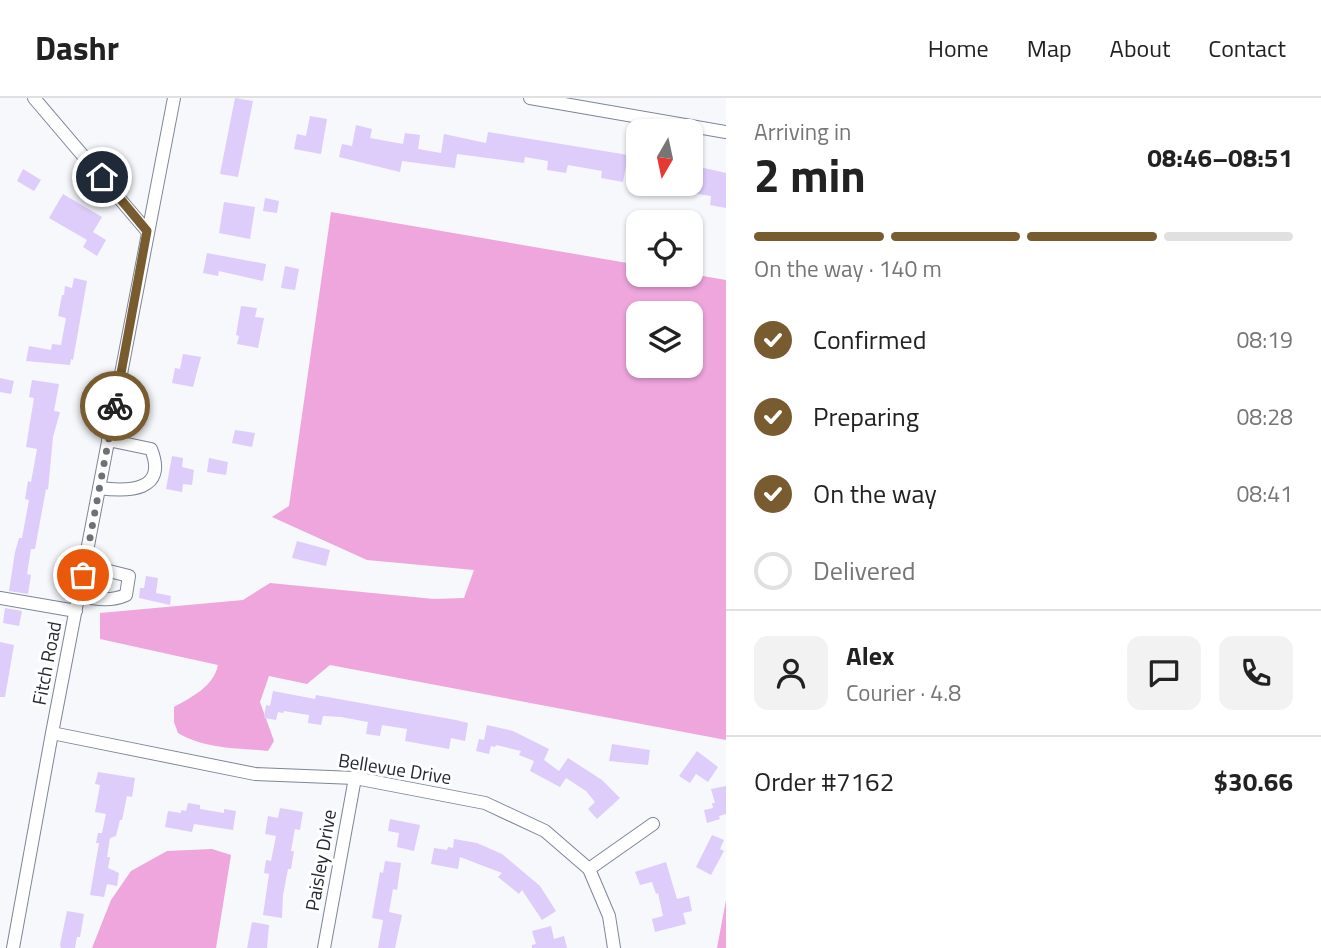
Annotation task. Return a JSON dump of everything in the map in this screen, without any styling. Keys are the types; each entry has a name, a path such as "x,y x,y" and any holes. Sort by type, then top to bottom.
{"street":[{"path":"34,98 147,231"},
{"name":"Fitch Road","path":"13,948 174,98"},
{"path":"530,98 726,132"},
{"path":"99,488 133,490 146,485 152,477 155,460 151,449 108,440"},
{"path":"79,596 117,599 126,595 129,584 129,576 85,565"},
{"path":"0,598 76,611"},
{"name":"Bellevue Drive","path":"52,733 255,774 355,778 485,803 545,831 589,869 610,916 614,948"},
{"name":"Paisley Drive","path":"324,948 355,778"},
{"path":"589,869 653,824"}],"shaded area":[{"path":"331,212 626,263 626,287 703,287 703,276 726,280 726,740 330,665 307,684 269,676 260,702 274,741 268,751 210,745 188,738 178,733 174,722 174,707 207,685 218,665 100,639 100,613 243,600 270,583 434,599 464,598 474,570 367,560 272,517 289,506"},
{"path":"212,849 231,855 216,948 92,948 111,900 131,871 167,851"},
{"path":"726,900 726,948 717,948"}],"building":[{"path":"235,98 253,101 238,177 220,174"},
{"path":"310,116 327,119 321,154 294,149 297,134 306,136"},
{"path":"356,125 372,129 370,138 403,144 405,133 420,135 418,149 441,153 444,134 486,143 488,132 626,155 626,166 623,182 601,178 602,171 568,165 566,173 547,170 548,161 525,157 524,163 457,154 455,168 402,161 400,172 339,157 342,144 352,146"},
{"path":"704,168 726,173 726,208 710,205 711,196 704,195"},
{"path":"23,169 41,180 34,191 17,181"},
{"path":"63,194 102,217 93,232 106,240 97,256 83,247 87,240 49,218"},
{"path":"265,198 279,201 277,213 263,211"},
{"path":"224,202 255,207 250,239 219,233"},
{"path":"207,253 266,264 263,281 219,271 218,276 203,273"},
{"path":"285,266 299,269 295,290 281,288"},
{"path":"74,278 87,281 73,360 71,359 70,365 26,361 29,346 51,350 52,344 61,345 66,318 58,316 62,295 65,286 72,288"},
{"path":"241,306 257,308 255,317 264,318 258,348 237,344"},
{"path":"183,354 201,357 193,387 172,383 175,368 180,369"},
{"path":"0,378 14,381 11,394 0,392"},
{"path":"32,380 59,384 54,411 60,412 53,437 48,490 46,489 35,549 31,549 27,574 31,575 28,594 9,591 15,552 19,538 22,538 29,500 25,499 28,481 31,482 37,449 26,447 34,398 29,397"},
{"path":"235,430 255,433 252,447 232,443"},
{"path":"172,456 183,458 182,467 194,470 192,485 183,484 182,492 166,489"},
{"path":"209,458 228,462 226,475 207,472"},
{"path":"297,541 330,550 326,566 292,558"},
{"path":"146,576 158,578 156,593 171,596 170,605 139,598"},
{"path":"5,608 22,611 19,626 3,623"},
{"path":"0,642 14,645 5,697 0,697"},
{"path":"273,691 315,699 316,695 468,723 465,741 451,738 449,749 405,741 407,729 382,725 380,736 366,734 368,722 341,717 323,716 321,725 308,723 309,715 284,711 278,712 276,720 264,718 266,705 270,706"},
{"path":"487,725 513,731 549,749 544,760 559,771 568,758 602,780 620,798 597,819 588,809 595,802 586,791 566,778 560,787 530,771 534,761 519,755 521,751 496,745 491,746 489,754 476,751 479,739 484,740"},
{"path":"612,744 650,750 648,765 609,761"},
{"path":"697,751 718,767 708,782 696,774 690,783 679,776"},
{"path":"98,772 135,778 132,797 127,796 116,836 110,838 108,868 119,873 117,886 107,884 104,897 90,895 99,843 96,843 98,833 102,833 106,814 95,812 100,785 95,784"},
{"path":"726,786 726,814 707,823 704,810 713,808 712,803 715,803 711,789"},
{"path":"188,803 200,805 200,809 224,813 224,809 236,811 233,830 194,824 192,832 165,827 168,811 186,811"},
{"path":"280,808 303,812 300,830 295,829 291,869 288,869 283,895 282,918 263,915 269,874 264,873 266,860 271,861 276,836 265,834 268,816 278,818"},
{"path":"390,819 420,825 414,851 397,847 399,833 388,831"},
{"path":"712,835 724,840 720,849 724,851 711,875 696,867"},
{"path":"454,839 477,843 502,854 540,886 556,911 542,920 522,890 519,894 498,877 502,873 460,857 458,869 431,864 434,848 453,848"},
{"path":"385,861 401,863 397,890 393,889 389,912 402,915 395,948 378,948 383,920 372,918 380,872 383,873"},
{"path":"666,862 677,899 689,896 692,911 683,913 686,924 655,932 652,919 663,916 658,893 656,894 652,882 640,885 635,872"},
{"path":"67,911 84,914 75,948 61,948 60,945"},
{"path":"252,922 269,925 267,948 247,948"},
{"path":"551,926 554,939 564,936 567,948 532,948 532,945 536,944 532,931"}],"way so far":[{"path":"83,575 115,406"}],"route":[{"path":"102,177 147,231 115,406"}]}
